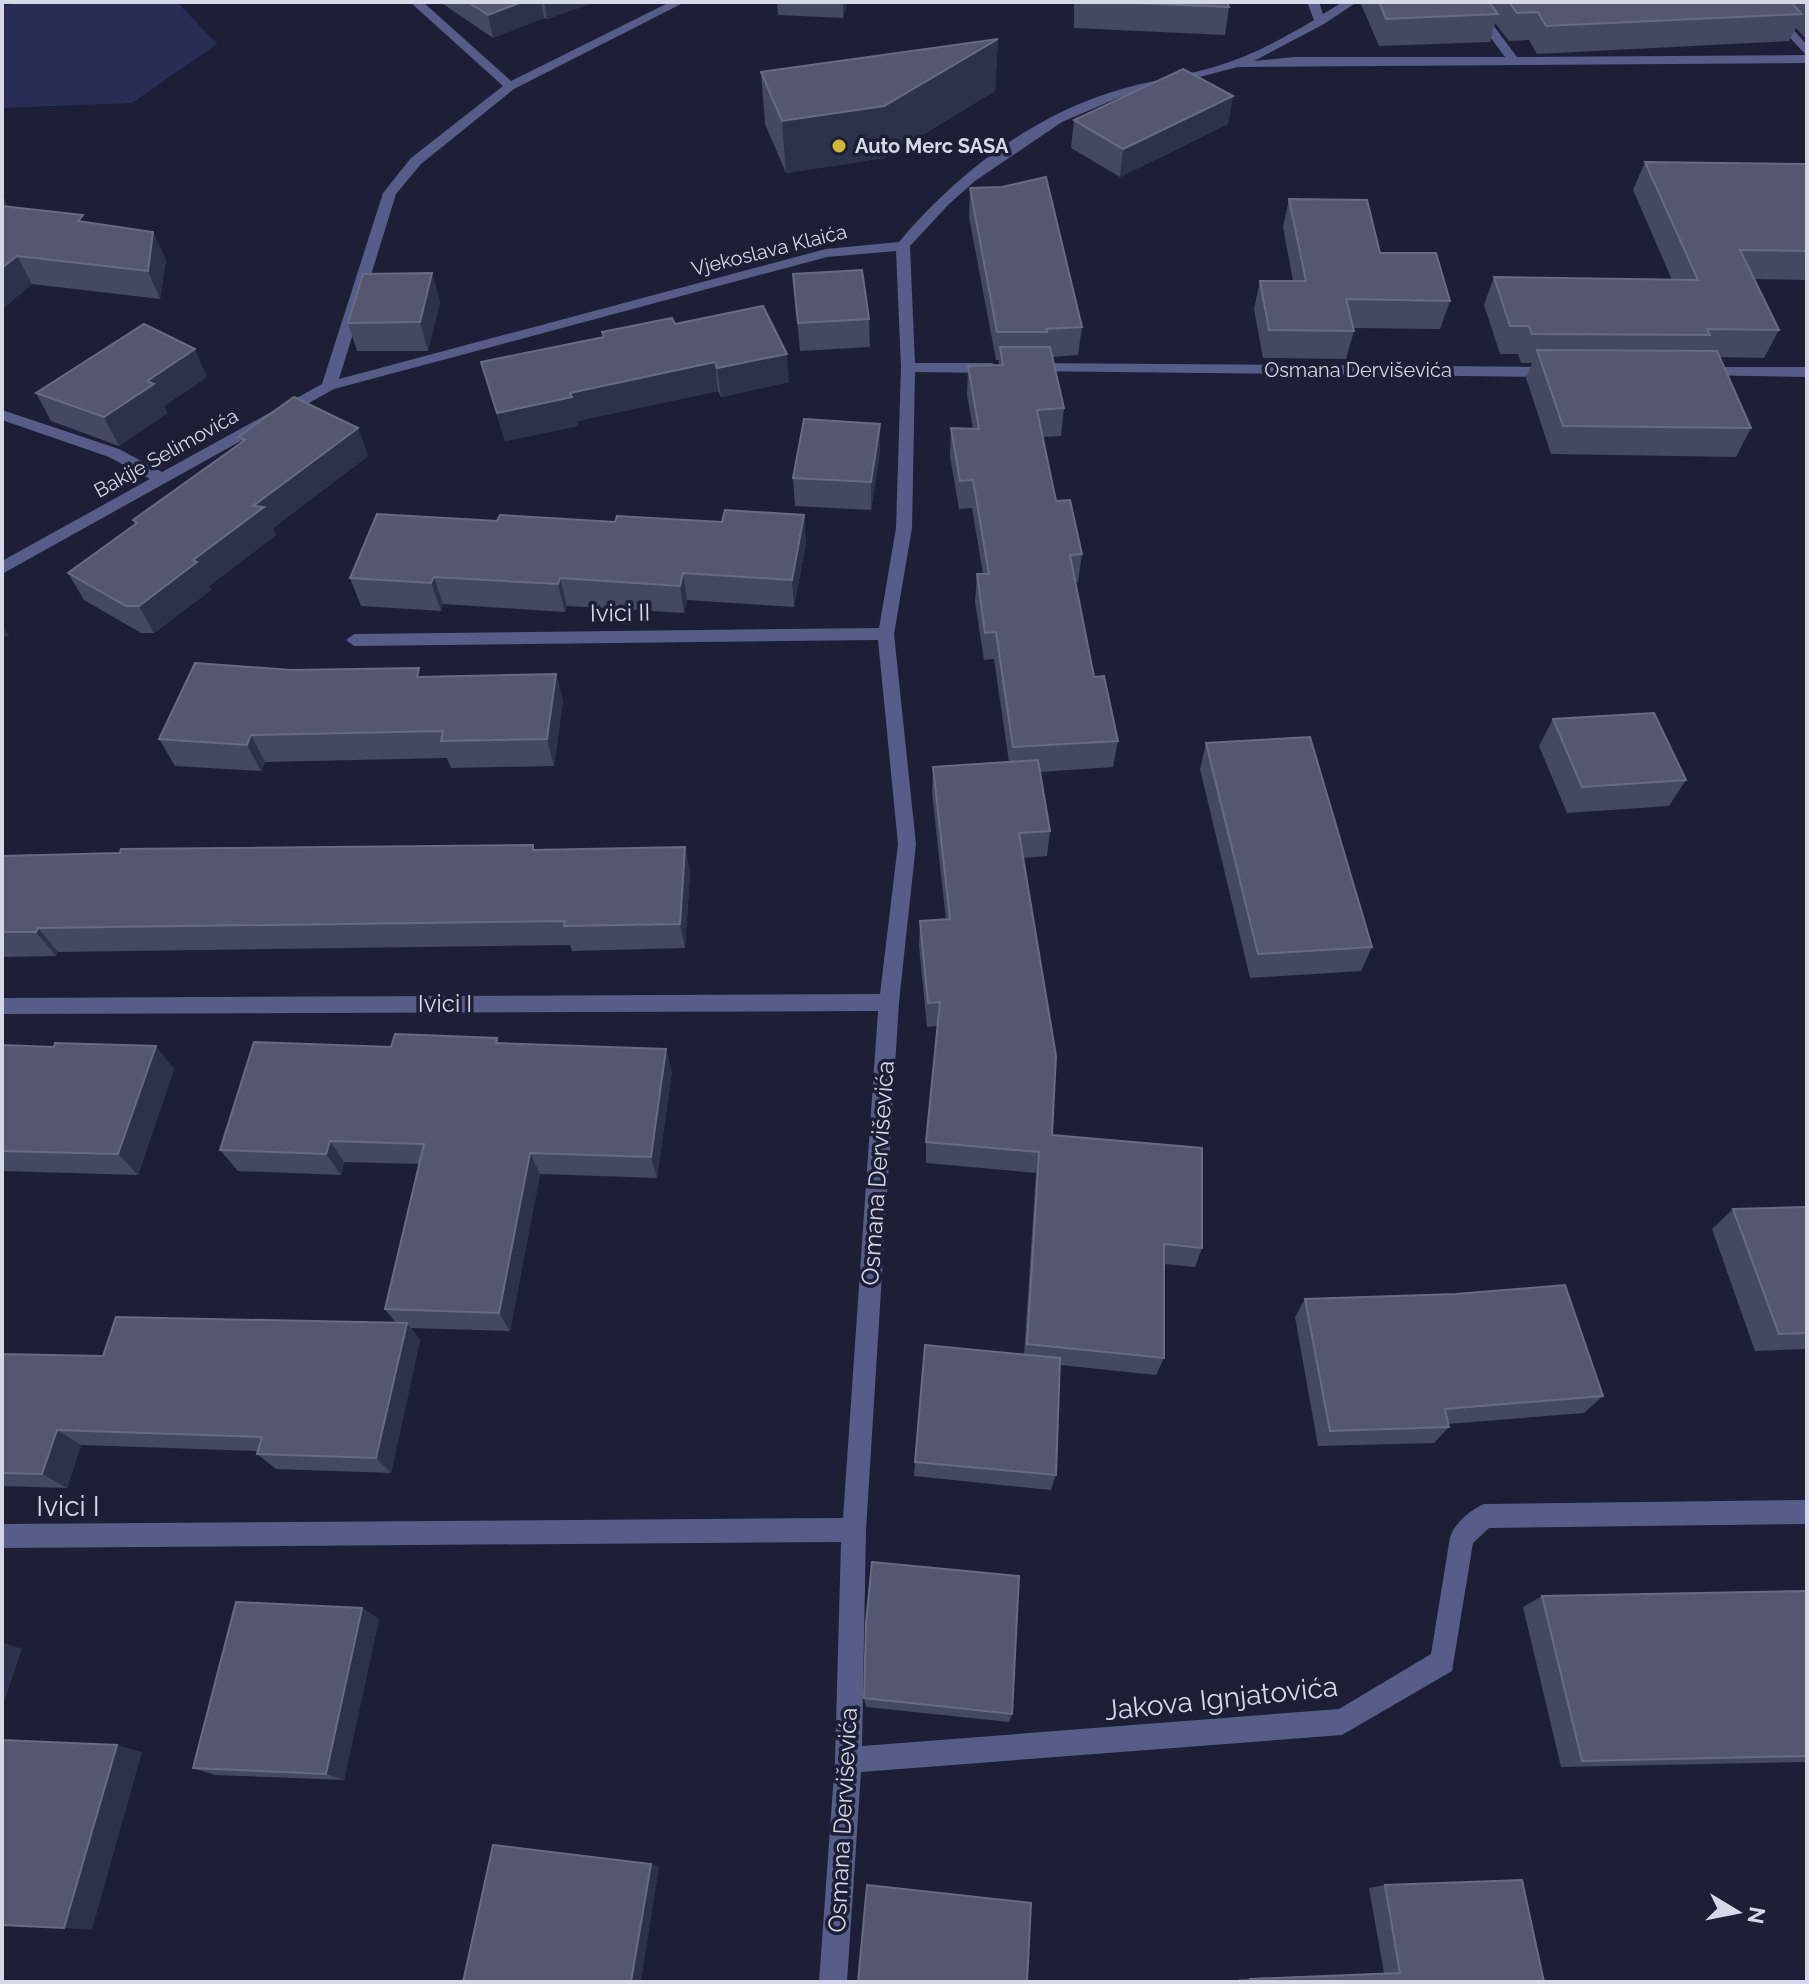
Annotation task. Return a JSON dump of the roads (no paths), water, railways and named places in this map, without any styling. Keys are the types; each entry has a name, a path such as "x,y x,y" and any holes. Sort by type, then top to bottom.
{"street":[{"path":"416,2 510,86"},
{"path":"329,386 390,193 416,161 510,86 679,2"},
{"path":"1313,2 1320,22"},
{"path":"1232,65 1320,22 1351,2"},
{"path":"1470,2 1515,62"},
{"path":"1763,2 1807,52"},
{"path":"903,246 923,218 999,157 1055,123 1112,96 1232,65 1294,61 1807,59"},
{"name":"Osmana Derviševića","path":"833,1982 848,1760 854,1530 889,1002 907,844 886,634 904,528 908,367 903,246"},
{"name":"Vjekoslava Klaića","path":"329,386 826,253 903,246"},
{"name":"Osmana Derviševića","path":"908,367 1574,372"},
{"path":"1683,372 1807,372"},
{"name":"Bakije Selimovića","path":"2,568 329,386"},
{"path":"2,415 114,453 162,479"},
{"name":"Ivici II","path":"354,640 886,634"},
{"name":"Ivici I","path":"2,1006 889,1002"},
{"name":"Jakova Ignjatovića","path":"848,1760 1342,1722 1443,1662 1462,1537 1484,1516 1807,1512"},
{"name":"Ivici I","path":"2,1536 854,1530"}],"place":[{"name":"Auto Merc SASA","path":"839,146"}]}
